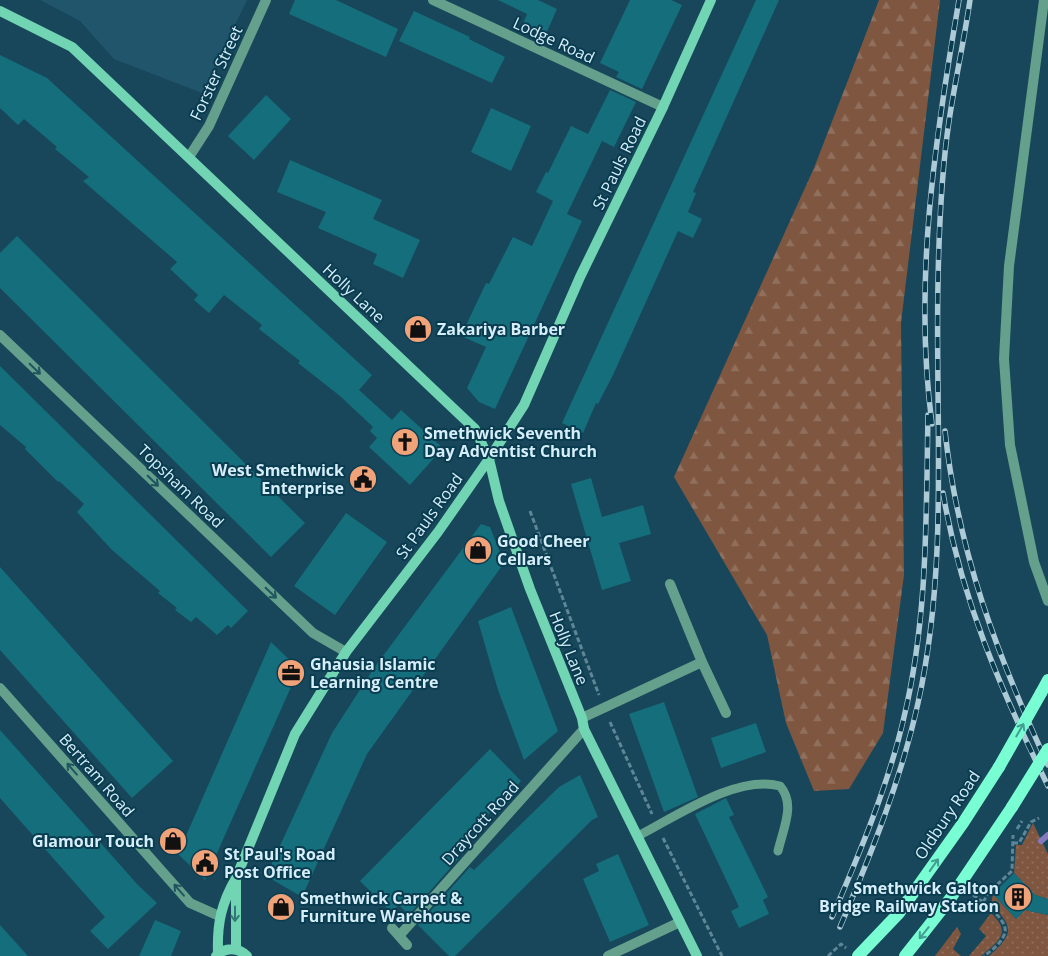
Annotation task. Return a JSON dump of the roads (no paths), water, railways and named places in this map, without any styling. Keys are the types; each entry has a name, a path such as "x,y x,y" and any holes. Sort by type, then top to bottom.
{"main road":[{"name":"Oldbury Road","path":"858,956 899,913 963,823 999,767 1048,680"},
{"path":"905,956 950,899 1012,807 1048,748"}],"street":[{"name":"Forster Street","path":"189,157 209,126 266,0"},
{"name":"Lodge Road","path":"433,0 663,107"},
{"name":"St Pauls Road","path":"217,955 219,916 225,898 236,878 295,734 346,652 438,532 489,459 524,404 580,277 663,107 711,0"},
{"path":"1044,0 1009,266 1004,359 1010,445 1034,562 1048,601"},
{"name":"Holly Lane","path":"0,11 72,47 474,429 489,459 499,501 530,590 582,718 584,729 697,956"},
{"name":"Topsham Road","path":"0,335 313,633 346,652"},
{"path":"670,584 702,662 726,713"},
{"path":"582,718 702,662"},
{"name":"Bertram Road","path":"0,688 190,903 219,916"},
{"name":"Draycott Road","path":"399,936 584,729"},
{"name":"St Pauls Road","path":"236,878 236,949"},
{"path":"608,956 680,922"},
{"path":"392,928 407,945"},
{"path":"217,955 226,949 236,949 247,956"}],"lane":[{"path":"638,836 730,790 772,784 780,786 788,799 788,809 778,851"}],"waterway":[{"path":"1041,841 1048,835"}],"railway":[{"path":"932,424 925,318 929,211 942,105 959,0"},
{"path":"840,927 874,844 903,760 918,703 928,651 934,599 937,546 938,282 941,202 949,121 970,0"},
{"path":"832,917 882,793 898,742 912,680 922,605 926,529 928,415"},
{"path":"945,431 959,519 982,602 1012,683 1048,765"},
{"path":"943,493 960,570 972,607 1014,715 1048,786"}],"place":[{"name":"Zakariya Barber","path":"418,329"},
{"name":"Smethwick Seventh Day Adventist Church","path":"405,442"},
{"name":"West Smethwick Enterprise","path":"363,479"},
{"name":"Good Cheer Cellars","path":"478,550"},
{"name":"Ghausia Islamic Learning Centre","path":"291,673"},
{"name":"Glamour Touch","path":"173,841"},
{"name":"St Paul's Road Post Office","path":"205,863"},
{"name":"Smethwick Galton Bridge Railway Station","path":"1018,897"},
{"name":"Smethwick Carpet & Furniture Warehouse","path":"281,907"}]}
